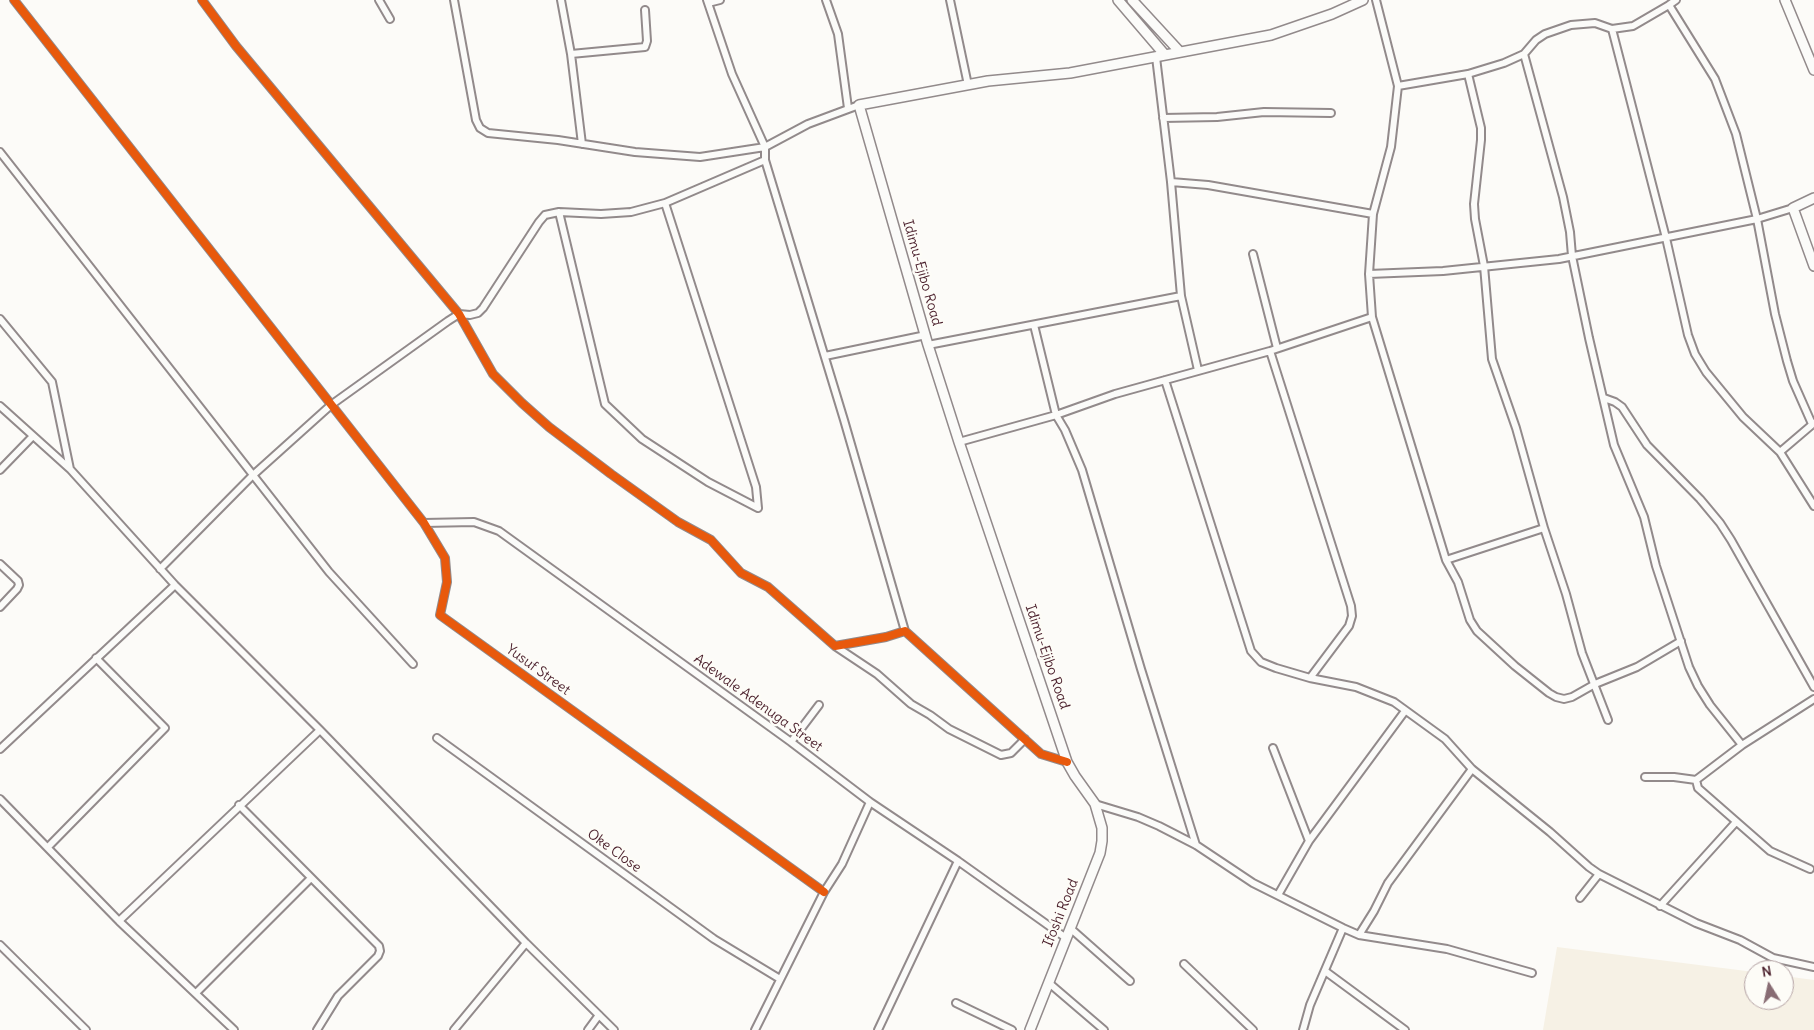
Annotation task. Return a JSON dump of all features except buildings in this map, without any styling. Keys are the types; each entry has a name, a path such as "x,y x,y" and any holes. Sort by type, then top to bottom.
{"main road":[{"path":"1118,0 1160,56"},
{"path":"1132,0 1180,52"},
{"path":"859,105 968,85 1070,73 1271,35 1332,14 1363,0"},
{"path":"1785,0 1814,70"},
{"name":"Idimu-Ejibo Road","path":"859,105 928,345 1067,762 1095,804"},
{"path":"1814,198 1792,208 1814,266"},
{"name":"Ifoshi Road","path":"1030,1030 1100,853 1102,828 1095,804"}],"street":[{"name":"Yusuf Street","path":"14,0 424,523 445,558 447,582 440,615 824,892"},
{"path":"202,0 243,53 459,314 493,374 522,403 549,427 611,474 678,522 711,540 741,573 768,587 835,646 878,674 911,704 949,729 1001,755 1011,753 1025,739"},
{"path":"379,0 390,19"},
{"path":"454,0 476,120 480,128 488,133 635,152 700,157 765,147 808,124 859,105"},
{"path":"561,0 582,144"},
{"path":"720,0 708,1 732,74 765,147 765,160 825,356 905,631 1041,754 1067,762"},
{"path":"826,0 838,34 848,108"},
{"path":"950,0 968,85"},
{"path":"1376,0 1398,86 1391,147 1373,214 1368,274 1372,316 1446,560 1458,582 1470,620 1477,631 1515,666 1556,697 1564,699 1637,667 1681,640"},
{"path":"1398,86 1468,74 1504,63 1524,54 1536,40 1545,34 1571,25 1595,23 1612,29 1633,26 1670,6 1676,0"},
{"path":"1670,6 1715,79 1736,134 1757,219 1775,314 1787,361 1793,381 1813,423 1780,452"},
{"path":"570,54 645,47 647,41 646,10"},
{"path":"1612,29 1666,238 1688,335 1695,354 1706,372 1743,417 1780,452 1814,506"},
{"path":"1524,54 1563,197 1570,232 1572,256 1614,445 1644,517 1656,566 1689,667 1710,705 1742,745"},
{"path":"1160,56 1163,118 1171,182 1181,296 1198,370"},
{"path":"1468,74 1481,128 1474,204 1484,266 1492,359 1516,428 1582,653 1608,720"},
{"path":"1163,118 1217,117 1264,112 1331,113"},
{"path":"0,152 328,572 413,664"},
{"path":"160,569 252,476 331,405 459,314 470,315 483,308 545,215 559,212 601,214 624,212 665,203 765,160"},
{"path":"1171,182 1208,185 1373,214"},
{"path":"559,212 605,404 642,439 708,482 758,508 756,487 665,203"},
{"path":"1368,274 1442,271 1559,259 1757,219 1792,208"},
{"path":"1253,254 1277,348"},
{"path":"928,345 1181,296"},
{"path":"960,442 1056,415 1114,394 1270,351 1372,316"},
{"path":"0,319 52,382 70,469"},
{"path":"1034,325 1056,415 1065,430 1082,470 1196,845"},
{"path":"825,356 926,335"},
{"path":"1270,351 1351,606 1350,626 1310,678"},
{"path":"1165,380 1251,651 1261,662 1310,678 1356,686 1394,702 1404,711 1446,739 1472,769 1599,874 1660,906 1696,923 1740,940 1773,958 1814,967"},
{"path":"1604,398 1622,407 1648,445 1710,509 1731,540 1814,687"},
{"path":"0,406 70,469 175,585 320,730 526,943 614,1030"},
{"path":"0,470 33,436"},
{"name":"Adewale Adenuga Street","path":"424,523 474,522 499,531 870,802 958,861 1066,938"},
{"path":"1446,560 1544,528"},
{"path":"0,564 18,581 19,585 0,606"},
{"path":"0,749 175,585"},
{"path":"835,646 886,637 905,631"},
{"path":"48,847 165,728 96,658"},
{"path":"1644,776 1696,780 1742,745 1814,699"},
{"path":"790,742 819,706"},
{"path":"1278,895 1309,841 1404,711"},
{"path":"119,921 320,730"},
{"name":"Oke Close","path":"437,738 714,939 780,979"},
{"path":"1273,748 1309,841"},
{"path":"1360,935 1388,883 1472,769"},
{"path":"1696,780 1698,788 1770,850 1810,869"},
{"path":"0,799 119,921 234,1030"},
{"path":"755,1030 824,892 842,864 870,802"},
{"path":"1095,804 1138,817 1196,845 1252,883 1360,935 1447,949 1532,973"},
{"path":"239,805 379,946 378,956 338,996 317,1030"},
{"path":"1660,906 1736,822"},
{"path":"878,1030 958,861"},
{"path":"1580,898 1599,874"},
{"path":"196,993 311,878"},
{"path":"1070,928 1130,981"},
{"path":"1303,1030 1310,1005 1343,928"},
{"path":"454,1030 526,943"},
{"path":"0,945 86,1030"},
{"path":"1184,964 1253,1030"},
{"path":"1325,971 1405,1030"},
{"path":"1049,983 1104,1030"},
{"path":"956,1003 1012,1030"},
{"path":"588,1030 600,1015"}],"shaded area":[{"path":"1557,947 1744,971 1744,1010 1794,1010 1794,977 1814,980 1814,1030 1543,1030"}],"cycle path":[{"path":"14,0 424,523 445,558 447,582 440,615 824,892"},
{"path":"202,0 236,46 459,314 493,374 549,427 678,522 711,540 741,573 768,587 835,646 886,637 905,631 1041,754 1067,762"}]}
